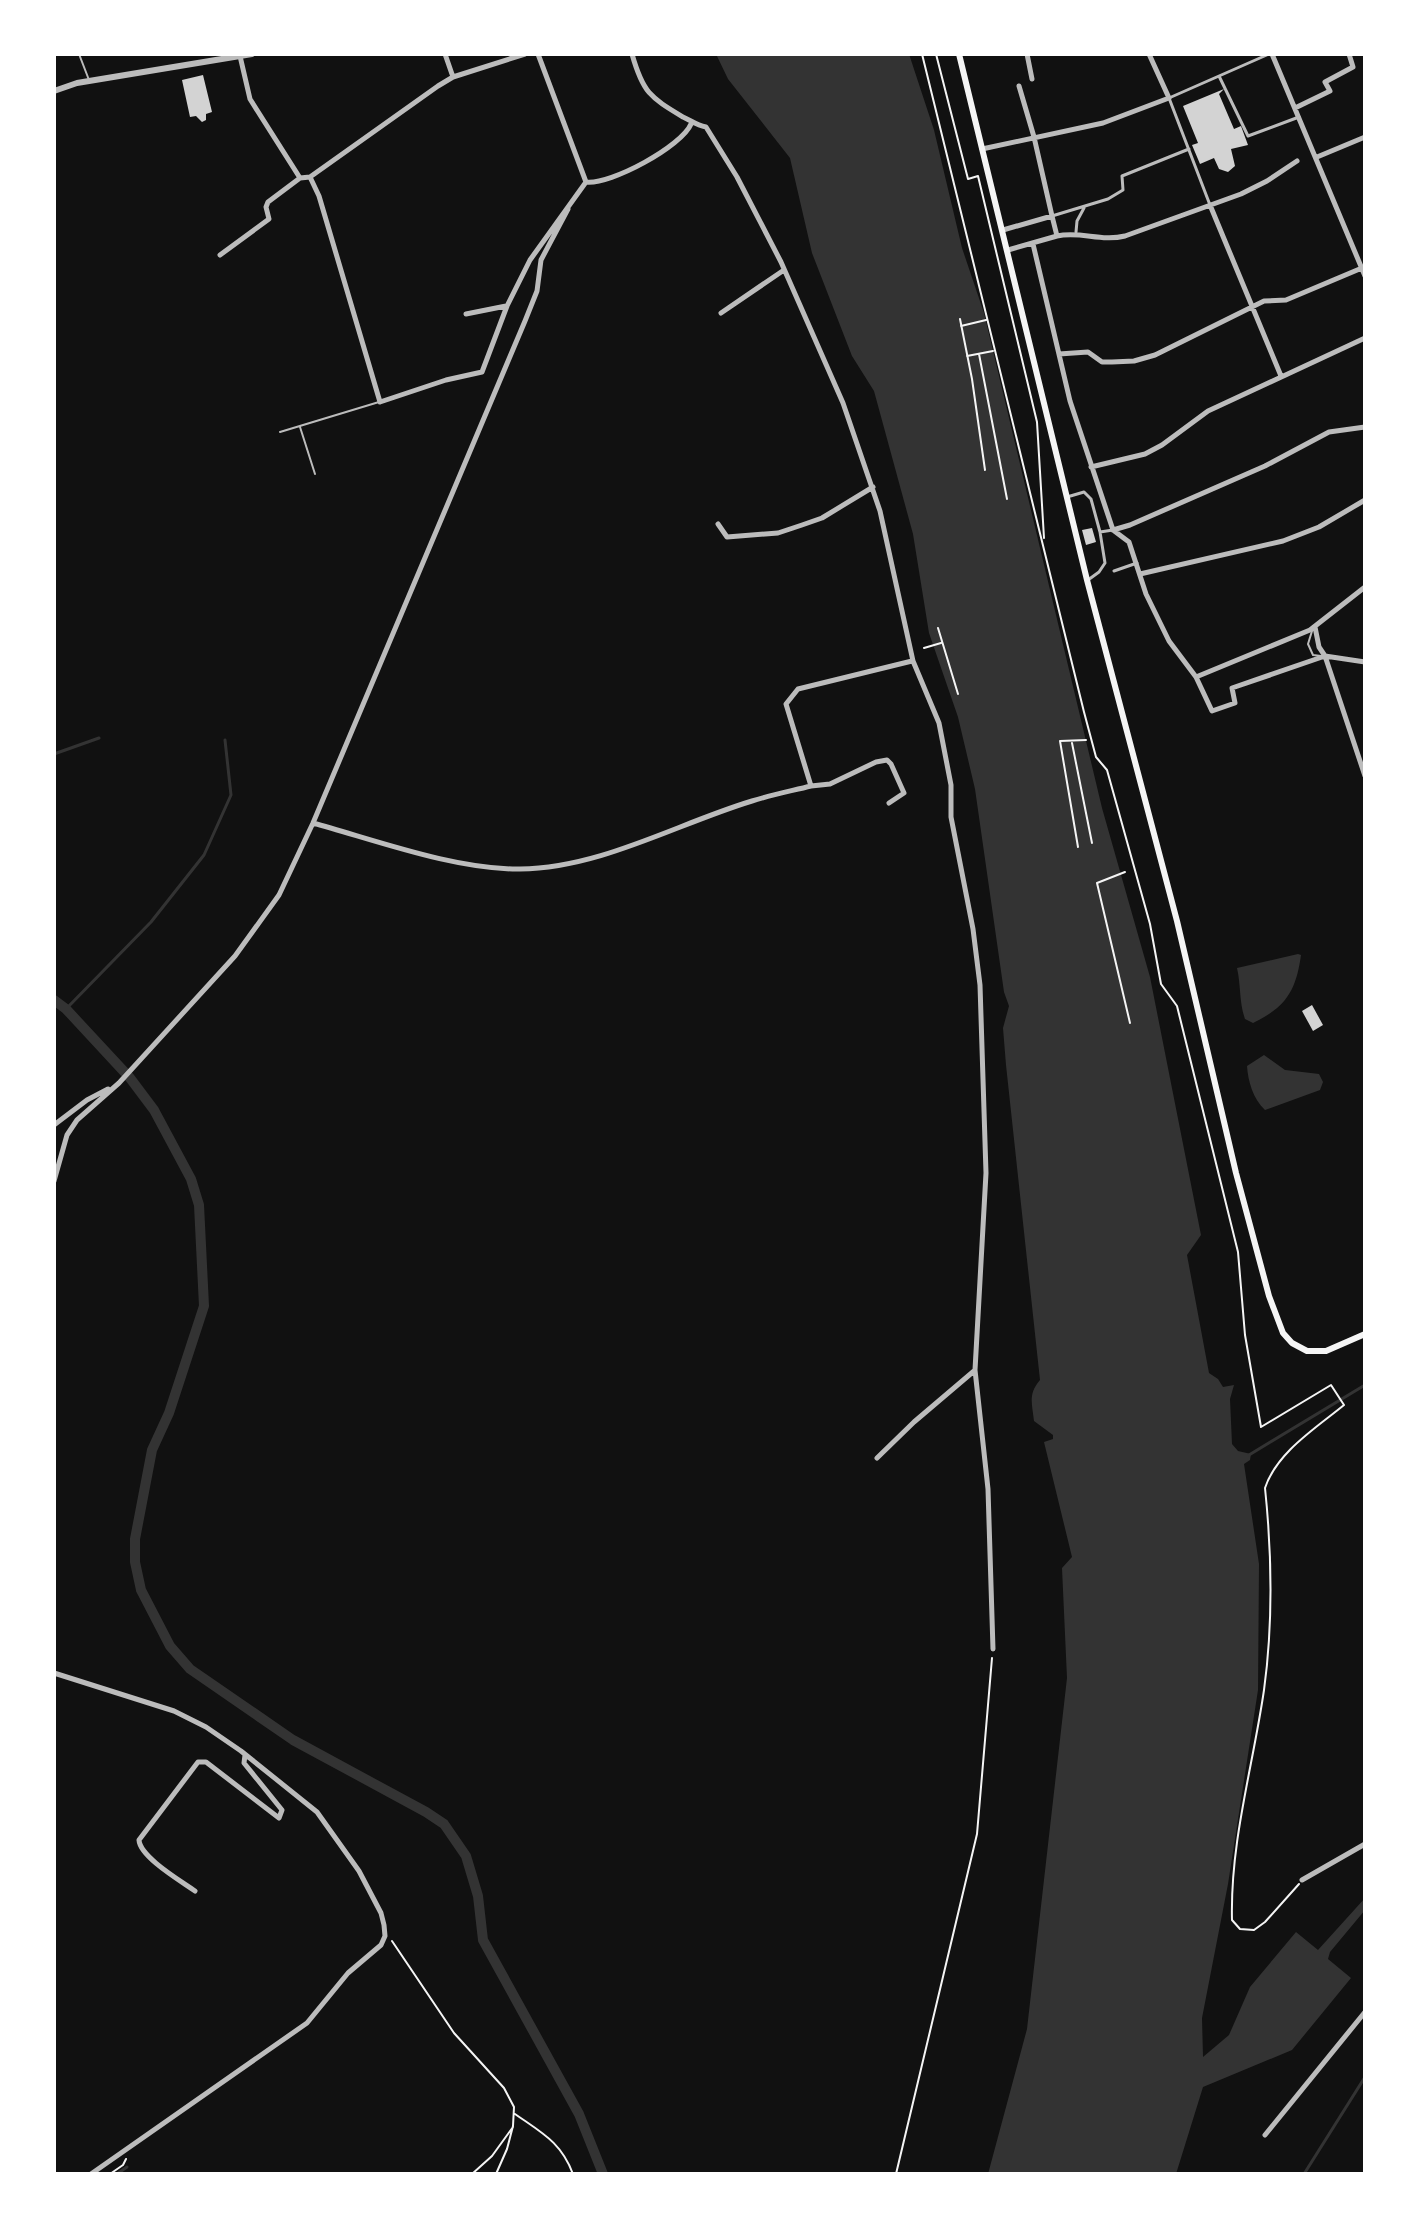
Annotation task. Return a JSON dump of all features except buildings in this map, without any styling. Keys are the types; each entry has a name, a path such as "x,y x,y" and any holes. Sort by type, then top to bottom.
{"main road":[{"path":"959,54 1087,580 1177,921 1236,1173 1269,1296 1283,1333 1292,1343 1307,1351 1316,1353 1336,1348 1365,1334"}],"street":[{"path":"54,91 89,81 225,56 252,54"},
{"path":"445,54 453,77"},
{"path":"220,255 269,219 268,202 300,178 310,177 413,102 453,77 525,54"},
{"path":"538,54 586,182"},
{"path":"632,54 638,74 655,101 691,124 706,127 737,177 784,270 837,389 873,487 913,661 939,723 951,785 951,817 978,957 986,1173 975,1370 988,1489 993,1649"},
{"path":"1027,54 1032,79"},
{"path":"1149,54 1281,376"},
{"path":"981,149 1103,123 1270,54 1364,271 1286,300 1264,301 1155,355 1134,361 1102,362 1088,352 1059,354"},
{"path":"1295,108 1330,91 1325,82 1353,67 1349,54"},
{"path":"240,56 250,99 300,178"},
{"path":"1219,76 1248,136 1299,117"},
{"path":"1019,86 1057,236"},
{"path":"586,182 608,181 639,166 677,139 691,124"},
{"path":"1314,154 1365,137"},
{"path":"1003,230 1108,199 1123,190 1122,176 1189,149"},
{"path":"1008,250 1076,232 1108,240 1125,236 1253,189 1297,161"},
{"path":"310,177 319,196 380,402 446,380 482,372 507,306 530,260 549,230 568,209"},
{"path":"54,1181 67,1135 235,956 279,895 313,823 531,306 537,291 541,260 586,182"},
{"path":"1076,232 1081,212 1086,206"},
{"path":"1033,244 1059,354 1091,467 1113,530 1129,542 1146,594 1169,641 1196,677 1212,711 1235,703 1232,688 1325,656 1365,662"},
{"path":"721,313 784,270"},
{"path":"466,314 507,306"},
{"path":"1091,467 1145,454 1208,411 1365,338"},
{"path":"1100,532 1130,525 1265,466 1329,432 1365,427"},
{"path":"718,524 727,537 778,533 822,518 873,487"},
{"path":"1067,497 1084,492 1091,499 1100,532 1105,563 1099,572 1087,580"},
{"path":"1140,574 1283,541 1319,527 1365,500"},
{"path":"1114,571 1137,563"},
{"path":"1196,677 1269,649 1315,627 1365,587"},
{"path":"1315,627 1319,647 1325,656 1365,774"},
{"path":"811,786 786,704 789,698 798,689 913,661"},
{"path":"313,823 439,857 520,869 582,861 751,801 830,784 876,762 887,760 904,793 889,803"},
{"path":"54,1125 87,1100 119,1083"},
{"path":"877,1458 975,1370"},
{"path":"54,1673 174,1711 206,1727 245,1754 317,1812 359,1871 381,1913 385,1936 381,1945 348,1973 307,2023 91,2174"},
{"path":"195,1891 147,1856 139,1847 139,1840 198,1762 206,1762 279,1818 282,1810 244,1763 245,1754"},
{"path":"1302,1880 1365,1844"},
{"path":"1265,2135 1365,2012"}],"lane":[{"path":"79,54 89,81"},
{"path":"280,432 380,402"},
{"path":"299,426 315,474"}],"path":[{"path":"922,54 1084,712 1096,757 1107,770 1150,924 1161,984 1177,1006 1210,1136 1241,1266 1245,1335 1261,1427 1331,1385 1344,1405 1292,1449 1268,1479 1265,1488 1270,1566 1264,1689 1232,1880 1232,1920 1240,1929 1254,1930 1302,1880"},
{"path":"936,54 968,179 978,176 1016,326 1037,422 1044,543"},
{"path":"960,319 985,470"},
{"path":"961,326 986,320"},
{"path":"967,356 993,351"},
{"path":"979,354 1007,499"},
{"path":"938,628 958,694"},
{"path":"924,648 943,643"},
{"path":"1078,847 1060,741 1086,740"},
{"path":"1071,741 1092,843"},
{"path":"1125,872 1097,883 1130,1023"},
{"path":"896,2174 977,1834 993,1649"},
{"path":"385,1936 400,1952 454,2033 504,2088 515,2114 555,2142 566,2156 573,2174"},
{"path":"496,2174 507,2149 515,2114"},
{"path":"472,2174 492,2156 513,2126"}],"shaded area":[{"path":"716,54 909,54 934,130 962,248 984,313 1102,808 1150,977 1201,1235 1187,1255 1209,1373 1223,1387 1234,1385 1230,1399 1232,1444 1238,1451 1251,1454 1250,1460 1244,1464 1259,1564 1258,1690 1228,1884 1202,2018 1203,2057 1229,2035 1250,1987 1296,1932 1318,1950 1365,1898 1365,1910 1330,1952 1328,1959 1351,1978 1292,2050 1203,2087 1176,2174 988,2174 1027,2029 1067,1678 1062,1568 1072,1557 1044,1442 1053,1439 1053,1435 1034,1421 1032,1409 1032,1394 1040,1380 1006,1065 1003,1028 1009,1006 1004,992 975,789 958,717 929,633 913,534 874,391 852,356 812,253 790,158 728,79"},
{"path":"1301,955 1299,968 1288,996 1274,1011 1253,1023 1245,1019 1237,968"},
{"path":"1264,1055 1285,1070 1319,1074 1323,1082 1320,1090 1265,1110 1252,1090 1247,1066"}],"waterway":[{"path":"54,754 99,738"},
{"path":"66,1009 151,922 204,855 231,795 225,740"},
{"path":"54,1000 130,1078 154,1110 191,1179 199,1205 204,1306 169,1413 152,1450 135,1539 135,1562 141,1590 170,1646 190,1669 293,1740 444,1824 466,1856 478,1896 483,1940 579,2114 603,2174"},
{"path":"1249,1455 1365,1385"},
{"path":"1304,2174 1365,2077"},
{"path":"117,2174 127,2167"}]}
